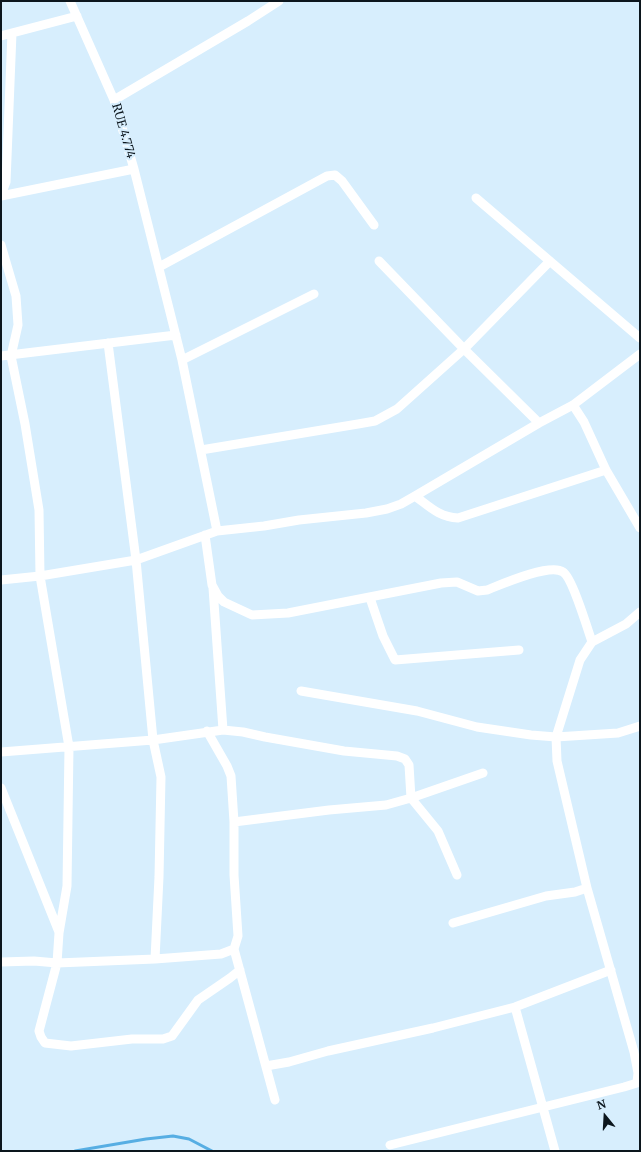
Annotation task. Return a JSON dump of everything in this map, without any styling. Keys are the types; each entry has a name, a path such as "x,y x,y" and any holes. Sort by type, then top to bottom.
{"street":[{"name":"RUE 4.774","path":"70,1 114,100 134,169 182,360 217,531"},
{"path":"114,100 248,21 279,1"},
{"path":"1,36 77,16"},
{"path":"1,196 6,182 12,33"},
{"path":"1,196 134,169"},
{"path":"159,267 327,176 335,176 342,181 374,225"},
{"path":"476,198 640,338"},
{"path":"1,245 16,296 18,325 11,356 25,424 39,510 40,576 68,748 67,886 59,933 57,962 39,1031 45,1043 71,1046 132,1039 163,1039 172,1036 198,1000 240,970"},
{"path":"379,261 464,349 539,423"},
{"path":"201,450 375,421 397,409 464,349 550,261"},
{"path":"182,360 314,294"},
{"path":"1,356 176,335"},
{"path":"108,343 136,560 153,740 161,777 160,878 155,959"},
{"path":"1,580 40,576 136,560 217,531 366,513 387,509 401,504 539,423 573,406 640,354"},
{"path":"573,406 584,422 606,470 640,528"},
{"path":"415,496 440,515 448,518 458,518 606,470"},
{"path":"205,535 212,585 223,730"},
{"path":"212,585 218,596 224,602 252,615 288,613 441,583 457,582 478,591 487,590 543,570 556,569 565,572 576,593 592,642"},
{"path":"370,598 383,636 395,660 519,650"},
{"path":"390,1146 637,1083 638,1073 634,1052 587,888 556,761 556,737 580,660 592,642 626,624 640,612"},
{"path":"301,691 417,711 478,727 531,735 556,737 618,733 640,726"},
{"path":"1,752 68,748 153,740 223,730 243,732 344,750 397,756 405,759 409,765 411,798 438,831 457,875"},
{"path":"208,732 231,776 234,822 234,875 238,936 234,949 275,1100"},
{"path":"234,822 386,805 483,773"},
{"path":"1,788 59,933"},
{"path":"453,923 546,896 575,892 587,888"},
{"path":"1,962 155,959 221,954 234,949"},
{"path":"266,1066 289,1062 328,1051 433,1028 515,1007 611,970"},
{"path":"515,1007 555,1151"}],"waterway":[{"path":"75,1151 173,1136 189,1139 212,1151"}]}
